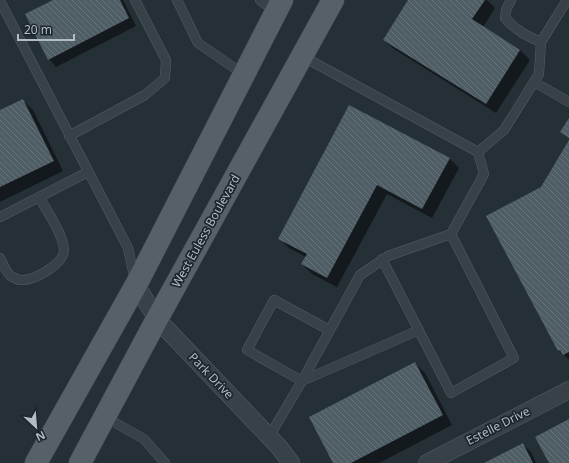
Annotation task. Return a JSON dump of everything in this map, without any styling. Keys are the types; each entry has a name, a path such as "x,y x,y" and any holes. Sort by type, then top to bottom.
{"main road":[{"name":"West Euless Boulevard","path":"80,463 157,319 333,0"},
{"path":"36,463 136,285 243,74 272,4"}],"street":[{"name":"Park Drive","path":"136,285 157,319 269,437 291,463"},
{"name":"Estelle Drive","path":"427,463 569,390"}],"lane":[{"path":"69,136 145,95 165,78 166,60 135,0"},
{"path":"177,0 198,42 243,74"},
{"path":"511,0 506,10 506,18 512,26 541,42"},
{"path":"478,152 504,130 539,74 541,42 567,0"},
{"path":"0,1 128,248 136,285"},
{"path":"269,437 302,381 360,275 388,256 451,234 484,174 478,152 302,56"},
{"path":"534,82 569,102"},
{"path":"0,217 88,172"},
{"path":"0,258 9,275 21,281 35,278 55,265 61,259 64,250 61,238 39,197"},
{"path":"382,259 451,393 514,358 451,234"},
{"path":"302,381 247,350 274,300 329,330"},
{"path":"302,381 418,330"},
{"path":"105,417 144,439 165,463"}],"building":[{"path":"53,0 120,0 129,18 48,60 25,14"},
{"path":"408,0 485,0 472,19 520,50 486,104 383,40"},
{"path":"23,99 54,161 0,187 0,110"},
{"path":"349,105 450,158 422,209 377,185 327,278 301,264 307,254 278,239"},
{"path":"569,118 569,138 560,132"},
{"path":"569,140 569,352 563,355 560,350 558,351 486,216 541,187"},
{"path":"415,362 443,415 351,463 333,463 309,417"},
{"path":"569,419 569,463 549,463 535,437"},
{"path":"523,443 533,463 484,463"}]}
